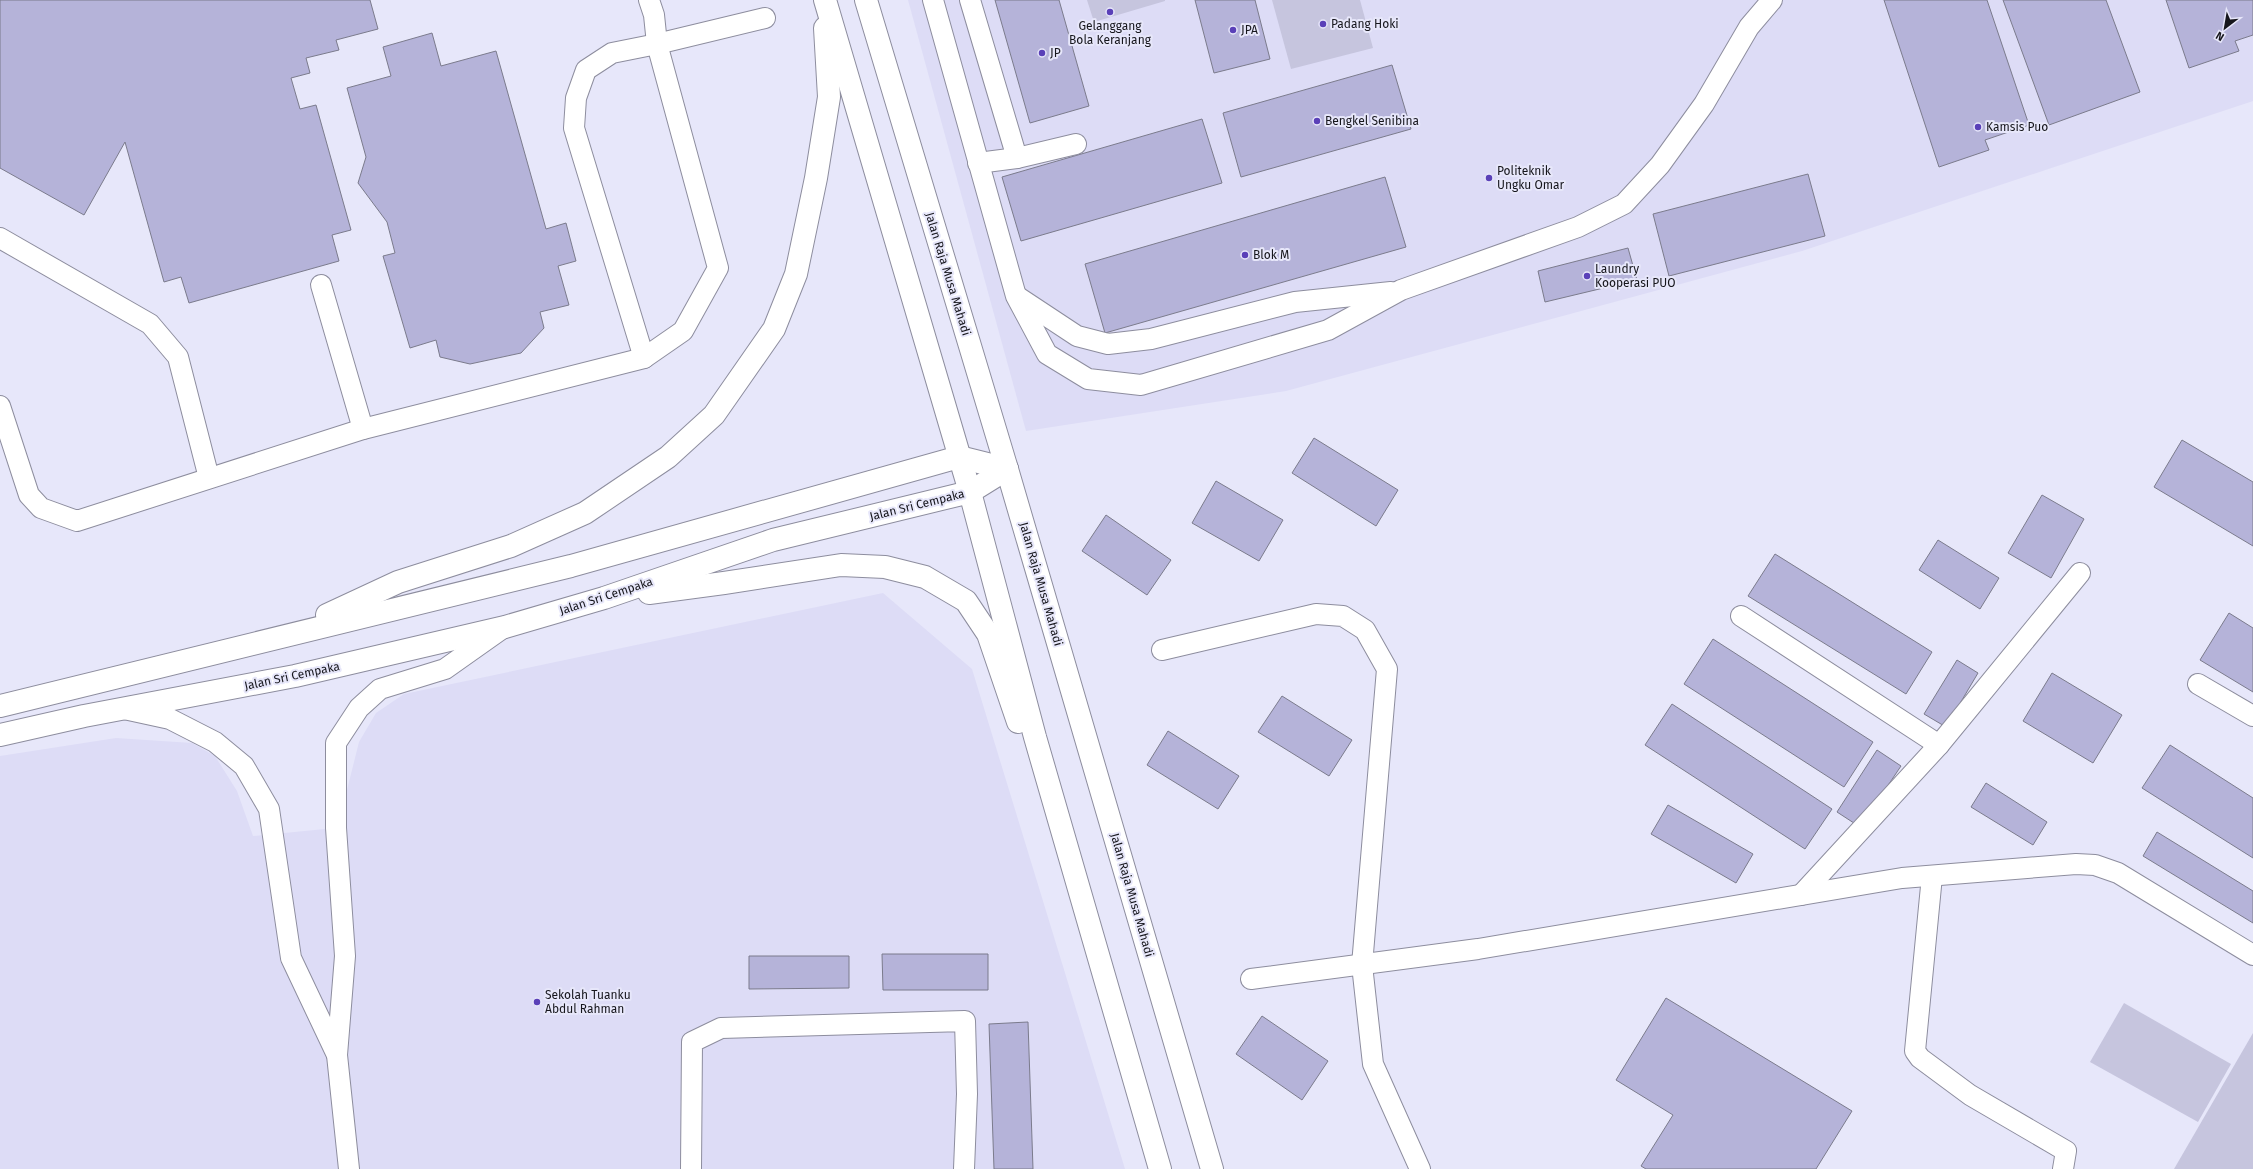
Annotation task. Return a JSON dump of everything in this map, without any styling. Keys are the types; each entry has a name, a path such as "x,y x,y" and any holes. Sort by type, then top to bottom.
{"main road":[{"path":"824,0 970,492 1036,737 1160,1169"},
{"path":"288,634 398,582 511,546 585,513 668,456 714,415 774,329 796,274 816,178 829,97 824,0"},
{"name":"Jalan Raja Musa Mahadi","path":"866,0 1007,469 1212,1169"},
{"path":"0,706 288,634 571,566 959,457 1007,469"},
{"name":"Jalan Sri Cempaka","path":"0,735 295,676 505,627 604,598 773,540 970,492 1007,469"},
{"path":"604,598 724,583 841,565 884,568 925,577 966,601 988,634 1017,721 1036,737"}],"lane":[{"path":"0,406 29,495 41,508 77,521 363,429 644,358 683,332 718,268 657,44 654,15 649,0"},
{"path":"933,0 1016,296 1047,354 1088,379 1141,385 1328,330 1401,290 1578,227 1624,204 1660,165 1704,104 1749,27 1772,0"},
{"path":"970,0 1017,158"},
{"path":"644,358 574,128 576,98 586,70 612,53 657,44 765,18"},
{"path":"978,163 1017,158 1076,144"},
{"path":"0,238 150,324 178,357 209,478"},
{"path":"321,285 363,429"},
{"path":"1016,296 1077,336 1108,344 1151,339 1295,302 1401,290"},
{"path":"1801,895 1939,745 2080,573"},
{"path":"1162,650 1316,614 1343,616 1365,630 1387,669 1362,965 1373,1064 1420,1169"},
{"path":"1740,616 1939,745"},
{"path":"349,1169 337,1054 345,956 336,828 336,742 359,708 380,689 445,669 505,627"},
{"path":"2198,684 2253,716"},
{"path":"124,709 170,719 215,742 244,766 269,809 291,958 337,1054"},
{"path":"1252,979 1478,949 1902,878 2076,864 2095,865 2118,873 2253,955"},
{"path":"1932,876 1915,1050 1920,1058 1970,1096 2066,1151 2063,1169"},
{"path":"691,1169 692,1042 721,1028 965,1021 967,1094 964,1169"}],"shaded area":[{"name":"Politeknik Ungku Omar","path":"908,0 2253,0 2253,101 1802,251 1286,391 1026,431"},
{"name":"Gelanggang Bola Keranjang","path":"1087,0 1165,0 1165,1 1094,22"},
{"name":"Padang Hoki","path":"1272,0 1360,0 1373,48 1291,69"},
{"name":"Sekolah Tuanku Abdul Rahman","path":"883,593 972,669 1125,1169 0,1169 0,756 116,738 192,743 215,756 237,791 253,836 345,827 347,790 359,742 376,713 404,694"},
{"path":"2124,1003 2231,1064 2198,1122 2090,1062"},
{"path":"2253,1033 2253,1169 2174,1169"}],"building":[{"path":"0,0 370,0 378,29 336,40 339,50 306,58 310,73 291,78 300,109 316,105 351,230 332,235 339,261 189,303 181,277 164,282 125,142 84,215 0,168"},
{"name":"JP","path":"995,0 1059,0 1089,106 1030,123"},
{"name":"JPA","path":"1195,0 1255,0 1270,59 1214,73"},
{"path":"1884,0 1987,0 2029,125 1985,140 1989,150 1939,167"},
{"path":"2003,0 2106,0 2140,92 2049,125"},
{"path":"2166,0 2253,0 2253,35 2235,41 2239,51 2189,68"},
{"path":"432,33 441,66 496,51 546,229 566,223 576,261 558,266 569,305 540,312 544,328 521,353 470,364 440,357 436,340 410,348 383,256 395,253 387,222 358,183 366,157 347,88 391,76 383,47"},
{"name":"Bengkel Senibina","path":"1392,65 1411,129 1241,177 1223,113"},
{"path":"1202,119 1222,183 1021,241 1002,177"},
{"path":"1808,174 1825,236 1669,276 1653,214"},
{"name":"Blok M","path":"1385,177 1406,247 1105,333 1085,264"},
{"name":"Laundry Kooperasi PUO","path":"1628,248 1637,280 1545,302 1538,271"},
{"path":"1314,438 1398,490 1376,526 1292,473"},
{"path":"2182,440 2253,482 2253,546 2154,487"},
{"path":"1216,481 1283,520 1259,561 1192,523"},
{"path":"2042,495 2084,519 2051,578 2008,553"},
{"path":"1106,515 1171,560 1147,595 1082,551"},
{"path":"1938,540 1999,578 1980,609 1919,570"},
{"path":"1775,554 1932,652 1906,694 1748,596"},
{"path":"2229,613 2253,628 2253,692 2200,660"},
{"path":"1713,639 1873,742 1844,787 1684,684"},
{"path":"1957,660 1978,673 1946,727 1924,714"},
{"path":"2052,673 2122,715 2093,763 2023,721"},
{"path":"1282,696 1352,740 1329,776 1258,732"},
{"path":"1672,704 1832,809 1805,849 1645,745"},
{"path":"1168,731 1239,776 1218,809 1147,765"},
{"path":"2170,745 2253,798 2253,858 2142,788"},
{"path":"1877,750 1901,766 1860,827 1837,812"},
{"path":"1986,783 2047,822 2033,845 1971,807"},
{"path":"1668,805 1753,854 1736,883 1651,834"},
{"path":"2157,832 2253,891 2253,923 2143,856"},
{"path":"882,954 988,954 988,990 883,990"},
{"path":"749,956 849,956 849,988 749,989"},
{"path":"1666,998 1852,1111 1816,1169 1646,1169 1641,1166 1673,1115 1616,1080"},
{"path":"1262,1016 1328,1061 1302,1100 1236,1054"},
{"path":"1028,1022 1033,1169 994,1169 989,1024"}],"place":[{"name":"Gelanggang Bola Keranjang","path":"1110,12"},
{"name":"Padang Hoki","path":"1323,24"},
{"name":"JPA","path":"1233,30"},
{"name":"JP","path":"1042,53"},
{"name":"Bengkel Senibina","path":"1317,121"},
{"name":"Kamsis Puo","path":"1978,127"},
{"name":"Politeknik Ungku Omar","path":"1489,178"},
{"name":"Blok M","path":"1245,255"},
{"name":"Laundry Kooperasi PUO","path":"1587,276"},
{"name":"Sekolah Tuanku Abdul Rahman","path":"537,1002"}]}
